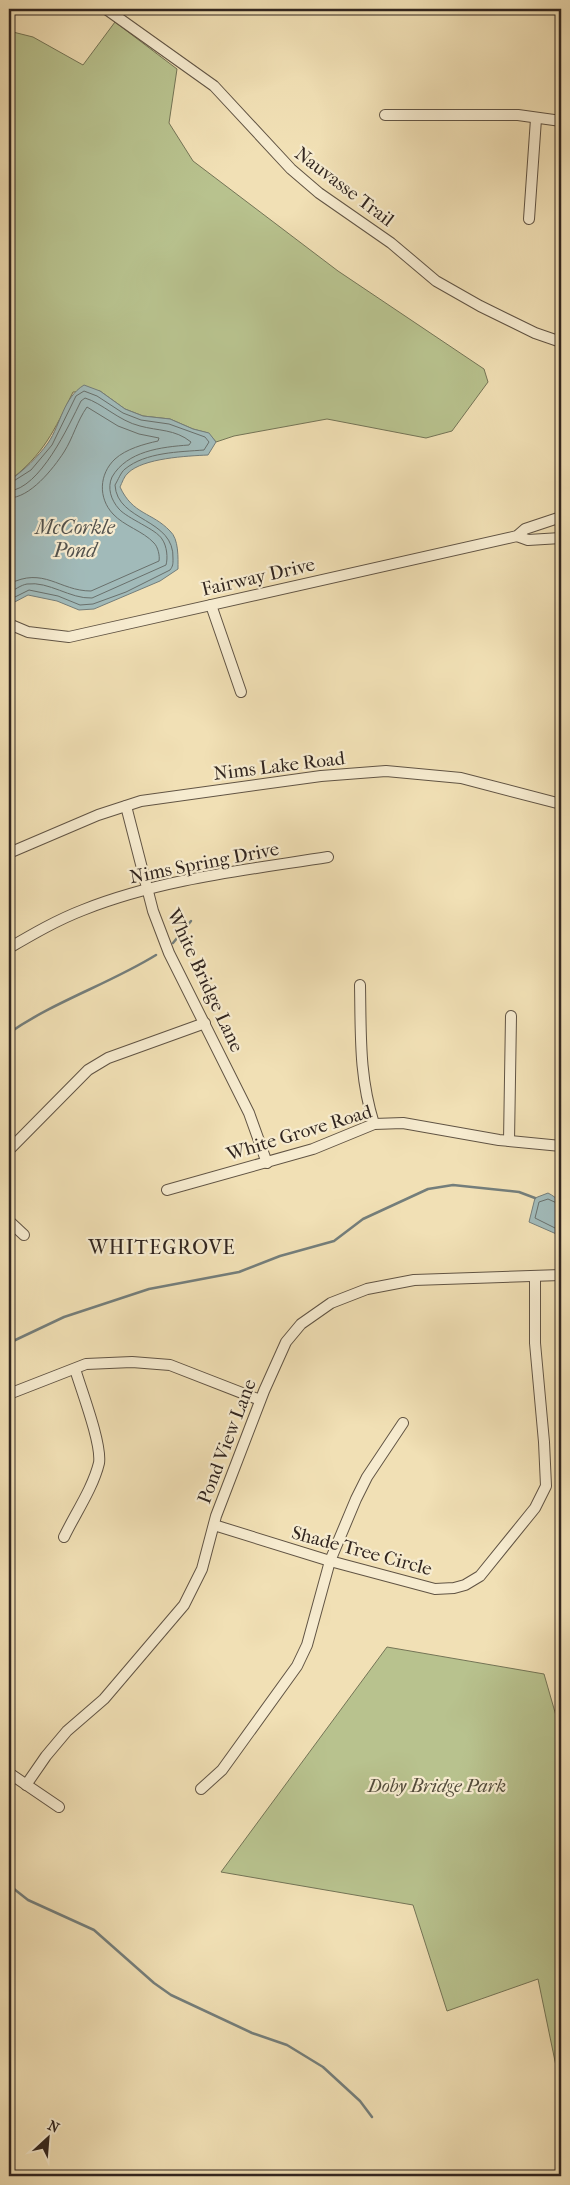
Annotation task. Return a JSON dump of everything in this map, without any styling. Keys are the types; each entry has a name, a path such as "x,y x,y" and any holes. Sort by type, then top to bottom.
{"street":[{"name":"Nauvasse Trail","path":"106,9 214,86 291,169 319,194 391,243 436,282 535,333 561,342"},
{"path":"384,114 518,115 561,121"},
{"path":"529,219 536,119"},
{"name":"Fairway Drive","path":"9,624 28,632 69,637 517,536 525,529 561,517"},
{"name":"Fairway Drive","path":"517,536 528,540 561,538"},
{"path":"210,605 241,692"},
{"name":"Nims Lake Road","path":"9,853 83,821 141,802 312,777 386,771 461,778 561,804"},
{"name":"White Bridge Lane","path":"126,806 153,911 170,953 249,1113 267,1163"},
{"name":"Nims Spring Drive","path":"9,948 82,910 128,894 196,878 328,857"},
{"path":"360,985 361,1065 367,1102 374,1124"},
{"path":"509,1142 511,1016"},
{"path":"9,1150 88,1070 108,1058 205,1023"},
{"name":"White Grove Road","path":"167,1190 313,1149 374,1124 403,1123 509,1142 561,1146"},
{"path":"9,1221 24,1235"},
{"name":"Pond View Lane","path":"26,1785 46,1756 68,1731 104,1699 184,1605 202,1569 214,1526 260,1400 286,1342 301,1324 330,1303 367,1289 390,1283 414,1280 561,1275"},
{"name":"Shade Tree Circle","path":"214,1526 330,1561 435,1589 454,1588 465,1585 480,1576 535,1508 543,1494 547,1479 535,1343 535,1277"},
{"path":"9,1394 86,1364 108,1362 170,1365 260,1400"},
{"path":"64,1537 95,1475 99,1461 90,1415 75,1369"},
{"path":"201,1789 222,1770 297,1666 308,1645 330,1561 367,1477 403,1423"},
{"path":"9,1773 59,1807"},
{"path":"558,2176 561,2173"}],"green space":[{"path":"115,22 177,69 169,123 193,161 338,271 484,369 488,382 452,431 426,438 327,419 234,436 216,442 208,433 170,419 143,416 125,409 100,391 73,392 60,419 40,451 9,481 9,31 33,37 83,65"},
{"name":"Doby Bridge Park","path":"387,1647 544,1674 561,1733 561,2065 556,2066 538,1979 447,2011 413,1905 221,1872"}],"water":[{"name":"McCorkle Pond","path":"84,385 100,391 125,409 143,416 170,419 193,429 209,433 216,442 208,455 154,461 135,468 125,476 120,487 131,503 173,534 177,549 178,569 160,581 94,609 79,610 57,601 28,595 9,605 9,481 30,464 48,443 71,397"},
{"path":"548,1193 561,1206 561,1236 529,1222 535,1198"}],"waterway":[{"path":"173,943 191,921"},
{"path":"9,1033 45,1011 120,975 156,955"},
{"path":"9,1343 64,1317 149,1289 239,1272 280,1256 334,1241 363,1219 428,1189 453,1185 519,1192 535,1198"},
{"path":"9,1885 28,1900 94,1930 154,1983 171,1995 252,2033 287,2045 323,2067 360,2101 372,2117"}],"district":[{"name":"WHITEGROVE","path":"162,1247"}]}
